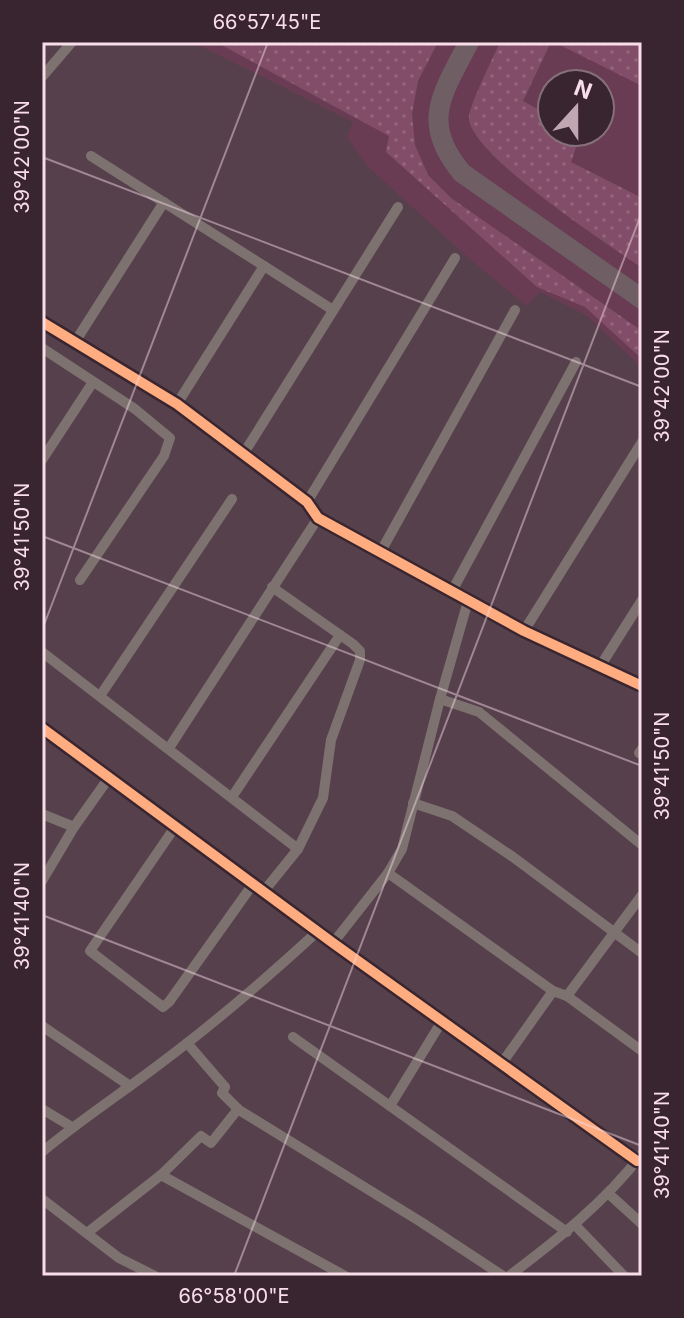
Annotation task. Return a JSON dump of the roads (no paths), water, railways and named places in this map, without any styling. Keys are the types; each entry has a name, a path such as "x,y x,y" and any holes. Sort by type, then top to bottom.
{"street":[{"path":"42,77 72,42"},
{"path":"91,156 333,310"},
{"path":"75,342 164,202"},
{"path":"244,453 398,207"},
{"path":"307,502 455,258"},
{"path":"177,404 264,266"},
{"path":"380,553 515,310"},
{"path":"42,322 177,404 307,502 318,518 524,631 642,686"},
{"path":"42,348 135,409 170,438 164,456 80,580"},
{"path":"452,591 576,362"},
{"path":"42,460 93,382"},
{"path":"524,631 642,442"},
{"path":"100,696 232,499"},
{"path":"169,748 318,518"},
{"path":"264,891 298,849 323,798 331,740 360,660 360,651 272,587"},
{"path":"601,665 642,600"},
{"path":"333,943 388,873 402,849 468,601"},
{"path":"232,797 340,635"},
{"path":"42,652 298,849"},
{"path":"440,699 479,712 642,845"},
{"path":"42,728 333,943 639,1158 609,1194 571,1229 506,1276 238,1109 222,1093 225,1087 187,1043"},
{"path":"42,881 74,827 108,779"},
{"path":"413,803 452,816 513,857 642,953"},
{"path":"42,814 74,827"},
{"path":"175,827 90,951 163,1007 253,884"},
{"path":"388,873 642,1051"},
{"path":"567,996 642,895"},
{"path":"42,1152 187,1043 318,931"},
{"path":"502,1063 553,991"},
{"path":"390,1106 442,1021"},
{"path":"42,1026 130,1086"},
{"path":"293,1037 571,1229 624,1276"},
{"path":"42,1109 72,1127"},
{"path":"87,1233 161,1175 201,1136 211,1143 238,1109"},
{"path":"161,1175 345,1276"},
{"path":"609,1194 642,1224"},
{"path":"42,1199 119,1258 155,1276"}]}
